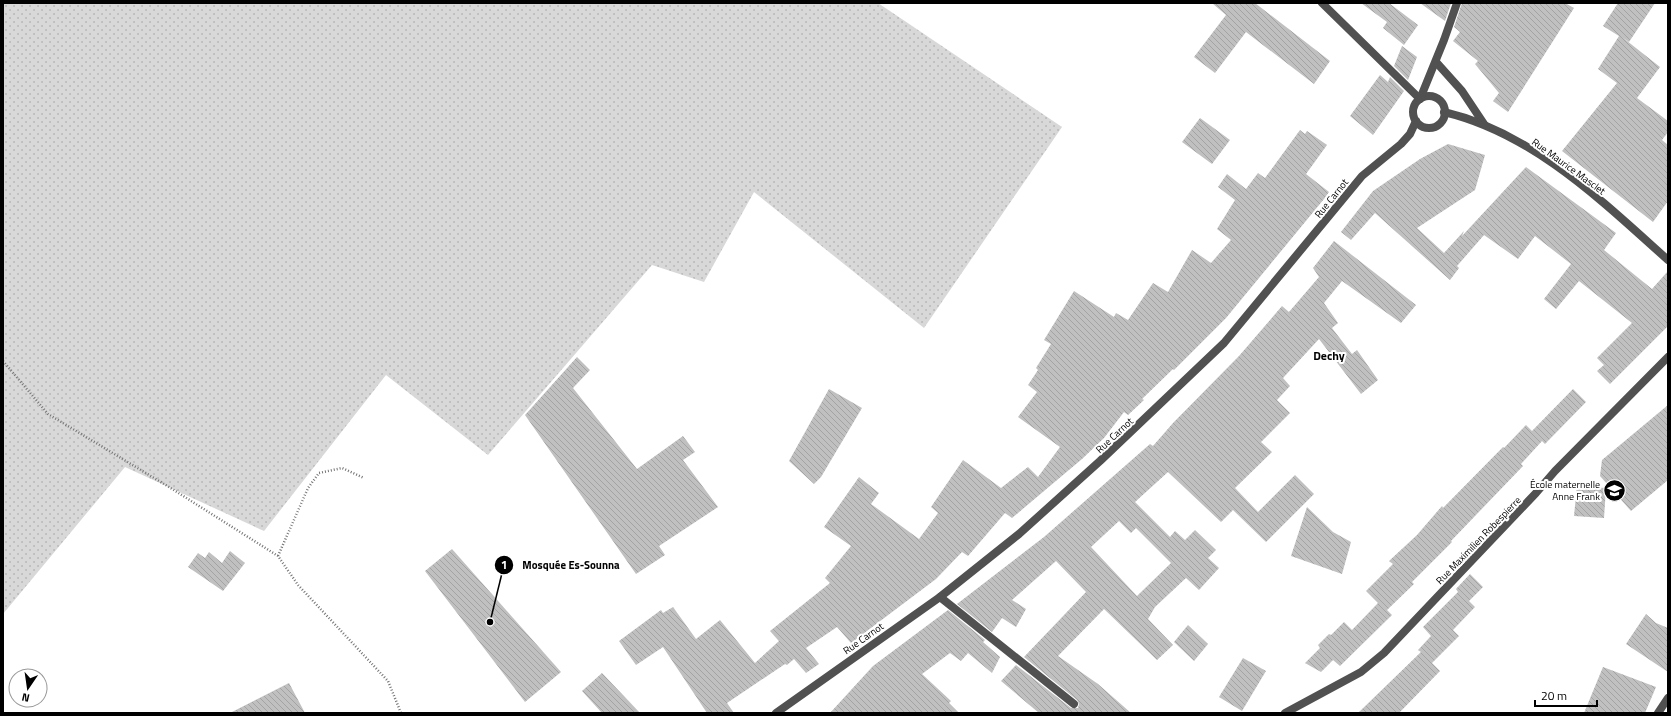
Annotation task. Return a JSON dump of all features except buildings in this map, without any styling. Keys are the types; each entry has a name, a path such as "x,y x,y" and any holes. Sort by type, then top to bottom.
{"street":[{"path":"1322,3 1420,99"},
{"path":"1420,99 1434,97 1442,103 1444,112 1441,122 1433,127 1424,127 1416,121 1413,109 1420,99 1436,62 1457,3"},
{"path":"1436,62 1458,85 1484,124"},
{"name":"Rue Maurice Masclet","path":"1444,112 1484,124 1526,147 1574,180 1611,209 1668,260"},
{"name":"Rue Carnot","path":"776,713 940,597 1019,534 1100,461 1209,358 1261,300 1358,181 1369,169 1401,144 1410,134 1416,121"},
{"name":"Rue Maximilien Robespierre","path":"1285,713 1361,672 1384,653 1536,493 1555,471 1668,357"},
{"path":"940,597 1074,704"},
{"path":"1658,713 1668,698"}],"path":[{"path":"3,362 48,414 278,556 298,585 388,681 401,713"},
{"path":"278,556 308,488 320,473 342,468 364,478"}],"shaded area":[{"path":"3,3 878,3 1062,127 924,328 754,192 704,282 652,265 488,455 386,375 264,531 125,467 3,614"}],"place":[{"name":"École maternelle Anne Frank","path":"1615,490"},
{"name":"Mosquée Es-Sounna","path":"490,622"}],"district":[{"name":"Dechy","path":"1329,356"}]}
